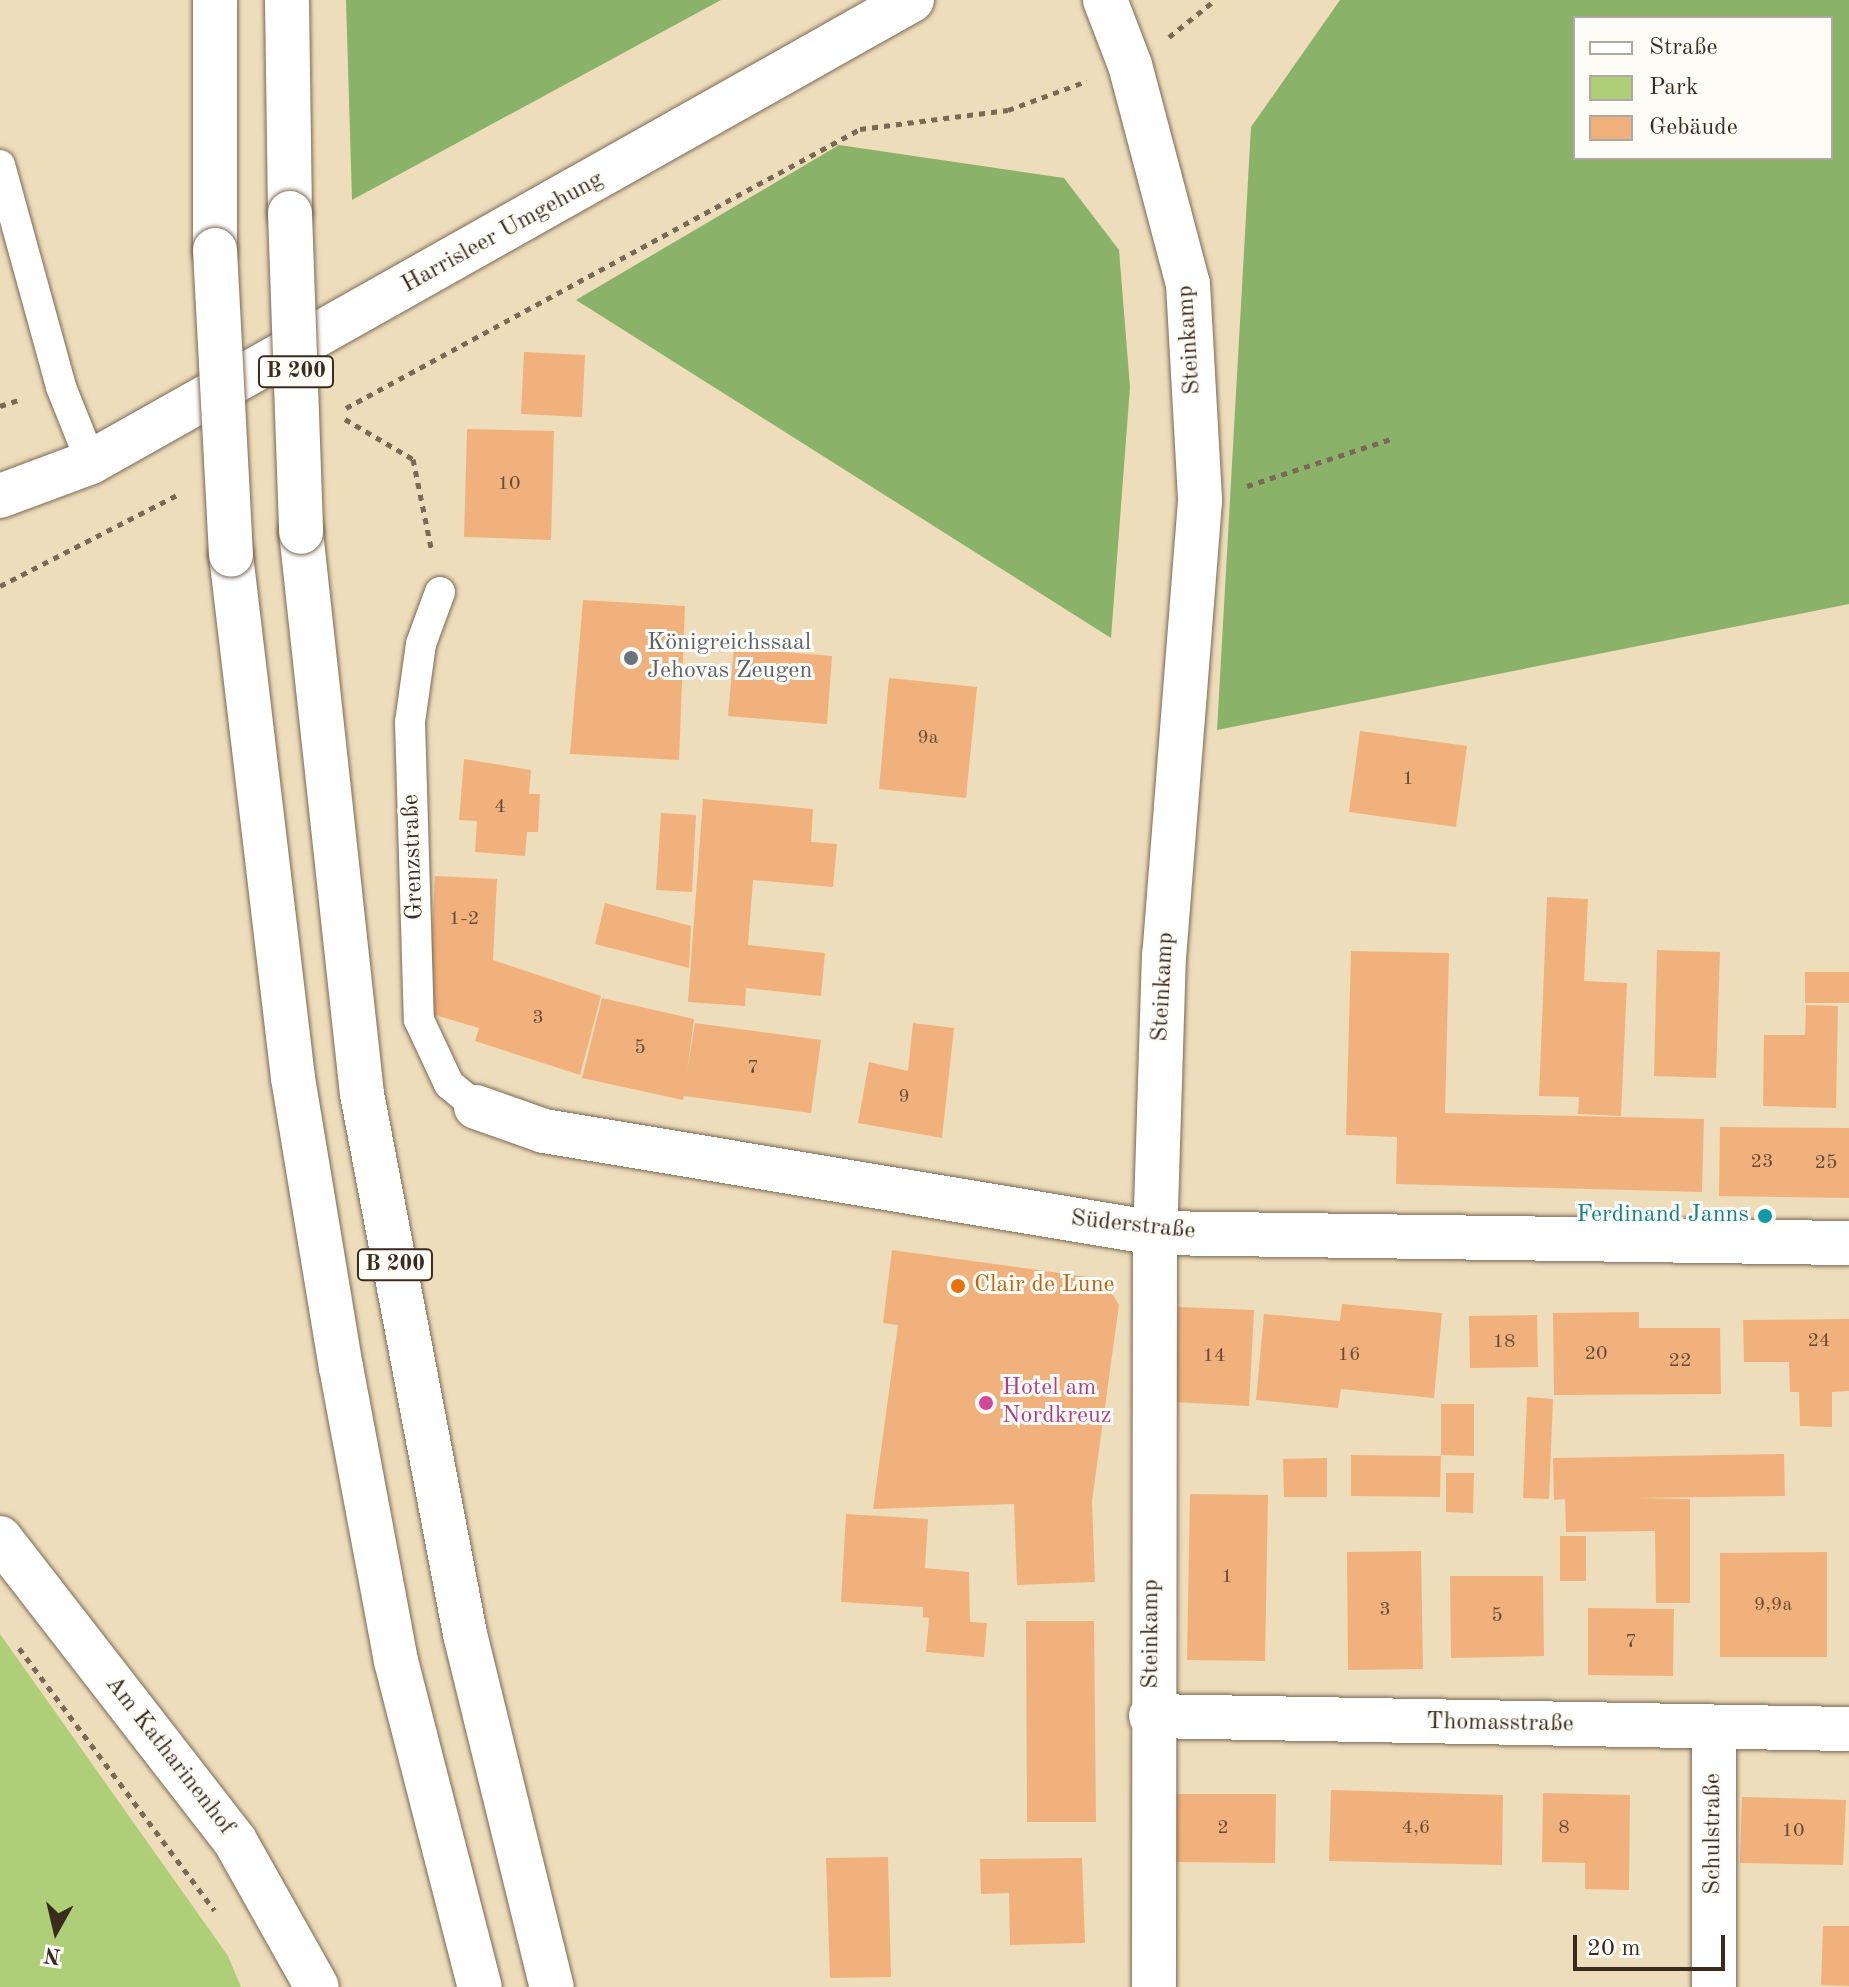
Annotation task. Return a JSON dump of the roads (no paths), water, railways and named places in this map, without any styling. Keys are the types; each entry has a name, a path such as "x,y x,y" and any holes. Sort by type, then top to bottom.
{"main road":[{"name":"B 200","path":"215,0 215,250 231,555 293,1078 341,1367 396,1661 480,1987"},
{"name":"B 200","path":"287,0 290,213 301,532 362,1094 465,1634 552,1987"},
{"name":"Harrisleer Umgehung","path":"0,496 91,462 912,0"},
{"name":"Steinkamp","path":"1105,0 1130,65 1188,284 1200,501 1164,954 1155,1233 1151,1716 1154,1987"},
{"name":"Süderstraße","path":"476,1107 544,1131 1155,1233 1849,1243"},
{"name":"Am Katharinenhof","path":"0,1538 235,1841 317,1987"},
{"name":"Thomasstraße","path":"1151,1716 1714,1729 1849,1729"},
{"name":"Schulstraße","path":"1714,1729 1714,1987"}],"lane":[{"path":"0,165 61,387 91,462"},
{"name":"Grenzstraße","path":"440,592 421,644 410,722 419,1020 449,1084 476,1107"}],"place":[{"name":"Königreichssaal Jehovas Zeugen","path":"631,658"},
{"name":"Ferdinand Janns","path":"1765,1216"},
{"name":"Clair de Lune","path":"958,1286"},
{"name":"Hotel am Nordkreuz","path":"986,1403"}]}
